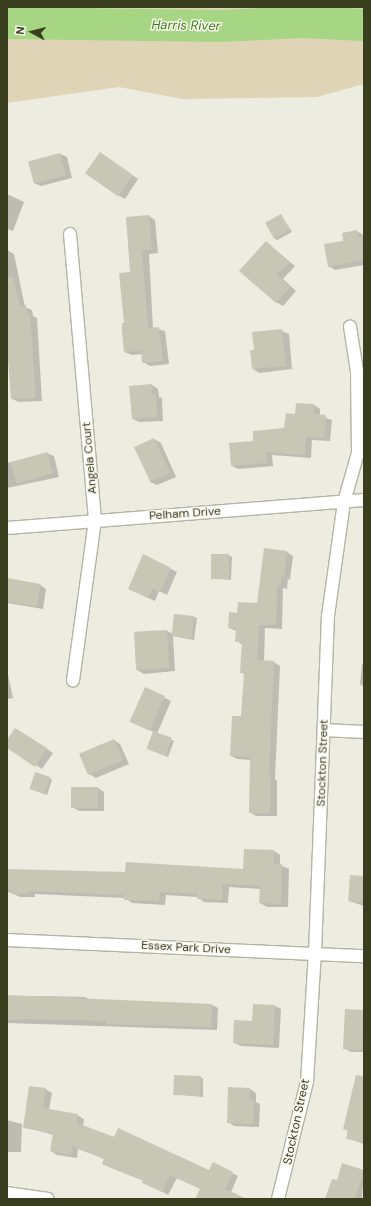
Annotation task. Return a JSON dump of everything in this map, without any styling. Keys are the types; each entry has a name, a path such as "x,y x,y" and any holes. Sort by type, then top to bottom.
{"street":[{"name":"Angela Court","path":"70,234 95,520 73,681"},
{"name":"Stockton Street","path":"278,1199 307,1082 315,954 328,616 344,502 358,453 357,371 350,327"},
{"name":"Pelham Drive","path":"7,528 364,500"},
{"path":"324,730 364,732"},
{"name":"Essex Park Drive","path":"7,940 364,956"},
{"path":"7,1193 48,1199"}],"shaded area":[{"path":"7,7 364,7 364,84 317,97 183,99 119,87 7,103 7,33 58,31 7,12"},
{"path":"7,12 50,13 66,24 59,31 7,33"}],"building":[{"path":"100,152 133,175 118,196 85,173"},
{"path":"60,153 66,175 34,184 28,162"},
{"path":"281,214 290,230 274,238 265,223"},
{"path":"149,215 152,250 142,250 148,328 159,327 163,361 142,363 141,351 124,352 122,323 124,323 119,273 130,272 126,217"},
{"path":"357,230 358,237 362,237 364,260 328,267 324,244 343,241 342,233"},
{"path":"266,241 289,262 277,275 290,287 276,303 239,271"},
{"path":"13,277 20,306 26,305 27,314 30,314 36,398 11,399 7,347 7,278"},
{"path":"282,329 286,366 252,369 250,350 254,350 252,332"},
{"path":"152,384 152,394 156,394 157,417 132,419 129,386"},
{"path":"296,403 314,404 313,414 326,415 324,438 306,437 305,455 266,452 267,463 231,466 229,443 253,441 253,431 284,428 286,413 295,414"},
{"path":"154,438 170,472 150,482 134,447"},
{"path":"47,452 53,473 17,484 10,462"},
{"path":"264,548 287,551 284,577 282,576 280,586 277,585 276,625 259,625 257,660 274,661 269,776 271,776 270,813 249,813 250,757 230,756 232,716 241,716 244,673 240,673 242,642 235,642 236,628 228,628 229,612 237,613 238,602 257,603"},
{"path":"143,554 171,568 160,592 153,588 148,598 128,589"},
{"path":"211,554 229,554 229,579 211,579"},
{"path":"7,578 40,584 36,607 7,601"},
{"path":"174,614 194,616 192,638 172,636"},
{"path":"167,630 169,668 136,670 134,632"},
{"path":"145,687 165,696 150,731 130,722"},
{"path":"15,728 47,748 35,767 7,748 7,740"},
{"path":"153,731 172,738 165,756 147,749"},
{"path":"114,739 123,760 88,775 79,754"},
{"path":"35,772 50,777 45,794 29,789"},
{"path":"71,787 98,787 98,808 71,808"},
{"path":"244,849 274,850 274,864 282,864 281,904 259,903 260,886 222,884 222,900 197,899 197,894 160,892 159,901 124,900 124,895 29,891 29,894 12,894 12,890 7,890 7,869 125,872 126,862 243,869"},
{"path":"350,875 364,876 362,902 348,901"},
{"path":"7,995 212,1004 211,1027 106,1024 106,1021 27,1019 7,1020"},
{"path":"253,1004 275,1005 273,1045 233,1043 234,1020 252,1021"},
{"path":"345,1009 364,1010 362,1050 343,1049"},
{"path":"174,1075 201,1076 200,1096 173,1095"},
{"path":"356,1075 364,1076 364,1142 346,1139 348,1130 343,1129"},
{"path":"29,1086 46,1088 43,1108 78,1114 77,1123 114,1137 118,1128 209,1170 213,1162 233,1172 225,1189 247,1199 195,1199 200,1189 170,1175 162,1192 142,1183 143,1180 102,1164 104,1159 72,1146 71,1155 50,1151 53,1133 23,1128"},
{"path":"228,1087 250,1088 249,1099 254,1100 253,1124 227,1123"},
{"path":"342,1163 364,1170 355,1199 325,1199 332,1179 337,1180"}],"waterway":[{"name":"Harris River","path":"7,23 221,26 302,22 364,25"}]}
